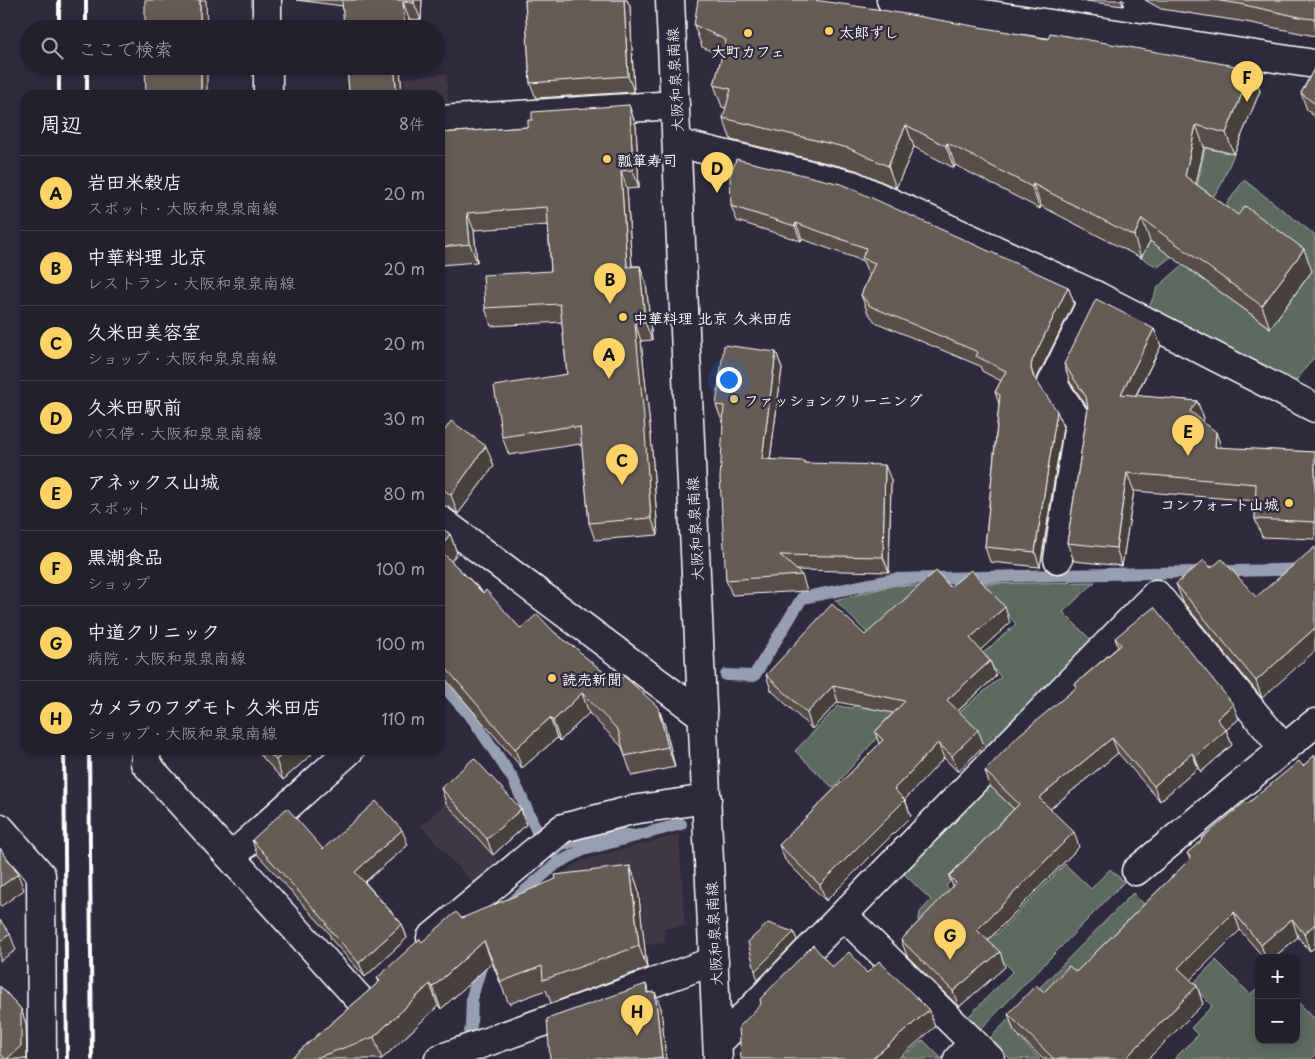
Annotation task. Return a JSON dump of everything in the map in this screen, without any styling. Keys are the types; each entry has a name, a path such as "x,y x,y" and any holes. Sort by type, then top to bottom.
{"street":[{"path":"267,0 268,20"},
{"name":"大阪和泉泉南線","path":"670,0 718,1051"},
{"path":"891,0 919,2 1315,64"},
{"path":"268,75 268,90"},
{"path":"445,120 675,105"},
{"path":"677,143 852,185 1095,296 1315,408"},
{"path":"1058,559 1079,423 1052,384 1095,296"},
{"path":"445,524 703,716"},
{"path":"718,1051 843,915 1156,594 1284,749"},
{"path":"1136,871 1315,723"},
{"path":"146,755 145,763 362,1002"},
{"path":"231,857 344,755"},
{"path":"410,956 563,828 632,810 706,799"},
{"path":"0,828 42,874 42,1059"},
{"path":"843,915 974,1054"},
{"path":"439,1059 714,961"},
{"path":"342,1021 383,982"}],"shaded area":[{"path":"445,74 449,107 445,107 445,90 405,90 404,78"},
{"path":"446,803 503,866 477,888 421,826"},
{"path":"679,834 685,926 664,928 665,943 646,945 640,886 555,897 552,878 581,861"}],"green space":[{"path":"1205,148 1234,154 1220,187 1172,256 1158,267 1141,258 1168,205 1194,202"},
{"path":"1244,180 1315,235 1315,356 1292,386 1147,311 1158,287 1183,265 1270,328 1312,271 1218,216"},
{"path":"1095,582 1063,612 1093,642 990,749 955,716 1001,677 981,655 1016,624 980,584"},
{"path":"896,585 936,587 875,641 835,600"},
{"path":"922,686 833,788 795,751 838,706 851,708 865,699"},
{"path":"988,784 1021,816 973,858 946,886 996,935 1065,864 1091,889 1110,869 1124,882 977,1033 964,1021 1013,971 949,908 918,925 920,912 931,900 902,872"},
{"path":"1133,893 1154,914 1075,980 1019,1037 1040,1059 1010,1059 989,1039"},
{"path":"1216,960 1250,994 1255,990 1255,1044 1300,1044 1300,1004 1315,1019 1315,1056 1312,1059 1174,1059 1198,1035 1191,1028 1212,1006 1192,985"},
{"path":"923,1040 942,1059 901,1059"}],"building":[{"path":"145,0 200,0 200,20 145,20"},
{"path":"342,0 414,0 414,3 403,2 404,20 343,20"},
{"path":"525,0 624,0 628,76 530,83"},
{"path":"698,0 814,0 1048,39 1050,33 1252,69 1226,133 1196,125 1185,176 1238,215 1245,206 1304,249 1262,306 1142,219 1134,236 1033,184 1032,187 947,143 946,146 906,125 888,166 848,148 723,118 731,89 714,85 726,40 694,25"},
{"path":"1214,0 1315,0 1315,19 1304,18"},
{"path":"1315,67 1315,104 1301,93"},
{"path":"145,75 201,75 201,90 146,90"},
{"path":"348,75 395,75 396,90 349,90"},
{"path":"629,105 630,108 633,170 621,171 627,267 640,266 645,322 635,323 651,518 589,523 580,427 574,428 573,426 502,437 494,386 567,374 560,304 485,308 483,275 551,271 547,207 467,213 470,244 445,246 445,133 528,127 528,120 532,120 532,112"},
{"path":"736,159 841,184 1068,287 1032,361 1031,368 1033,376 1057,411 1035,552 985,547 1000,395 995,392 1006,371 976,356 978,352 870,306 861,295 875,263 862,258 866,248 796,223 795,226 731,206 730,177"},
{"path":"1096,299 1154,329 1121,394 1197,401 1190,411 1216,432 1215,447 1315,452 1315,522 1255,519 1256,484 1127,473 1116,548 1067,543 1088,408 1086,397 1064,364"},
{"path":"724,345 776,352 762,459 804,461 804,463 885,465 883,557 780,555 802,575 726,580 720,479 724,406 716,405"},
{"path":"451,421 486,446 451,495 445,491 445,430"},
{"path":"445,530 450,534 445,541"},
{"path":"1315,547 1315,628 1256,681 1176,584 1204,560 1211,568 1222,559 1256,597"},
{"path":"445,555 483,593 486,590 521,629 537,614 554,632 574,646 617,683 624,676 658,707 668,747 625,756 618,730 582,693 553,721 550,718 515,749 445,667"},
{"path":"971,570 1005,607 970,638 990,661 947,700 978,730 952,756 938,743 894,789 905,800 820,885 779,845 883,740 875,732 905,701 833,686 807,713 766,675 832,604 865,635 936,571 950,587"},
{"path":"1154,607 1233,704 1217,719 1226,730 1195,757 1192,753 1154,786 1112,738 1039,798 1074,832 977,930 1000,952 953,991 901,940 956,883 949,876 1019,804 985,771 1019,735 1077,687 1075,684 1121,645 1115,638"},
{"path":"271,755 282,755 276,760"},
{"path":"1315,755 1315,924 1304,934 1292,919 1261,945 1234,912 1178,968 1197,986 1125,1059 1054,1059 1008,1014 1036,985 1044,992 1069,966 1076,972 1191,858 1187,853 1201,839 1245,802 1247,804 1299,761 1303,766"},
{"path":"474,758 521,809 487,839 441,788"},
{"path":"376,801 402,830 355,872 402,924 359,963 326,925 327,923 252,840 287,808 323,849"},
{"path":"0,848 18,874 0,887"},
{"path":"630,866 639,946 543,980 542,966 501,982 484,941 433,987 430,984 374,1037 313,1059 290,1059 380,981 377,978 412,946 420,939 422,942 456,912 462,918 556,879 555,875"},
{"path":"0,920 10,934 0,941"},
{"path":"768,923 794,932 755,971 748,942"},
{"path":"813,945 832,967 849,952 867,973 879,961 929,1010 872,1059 741,1059 739,1027 761,1004 760,999"},
{"path":"646,984 647,993 655,992 662,1057 646,1059 550,1059 547,1019"},
{"path":"0,986 21,1009 21,1046 7,1059 0,1053"}],"waterway":[{"path":"726,675 754,676 802,598 895,579 1315,569"},
{"path":"445,688 473,719 513,779 544,847"},
{"path":"512,902 556,864 583,850 681,824"},
{"path":"553,853 561,845 607,832 635,836"},
{"path":"467,1048 471,1026 472,997 483,960"}],"railway":[{"path":"59,0 59,20"},
{"path":"86,0 86,20"},
{"path":"59,75 59,90"},
{"path":"87,75 87,90"},
{"path":"64,755 67,1059"},
{"path":"89,755 92,1059"}],"place":[{"name":"太郎ずし","path":"829,31"},
{"name":"大町カフェ","path":"748,33"},
{"name":"黒潮食品","path":"1247,102"},
{"name":"瓢箪寿司","path":"607,159"},
{"name":"久米田駅前","path":"717,193"},
{"name":"中華料理 北京","path":"610,304"},
{"name":"中華料理 北京 久米田店","path":"623,317"},
{"name":"岩田米穀店","path":"609,379"},
{"name":"ファッションクリーニング","path":"734,399"},
{"name":"アネックス山城","path":"1188,456"},
{"name":"久米田美容室","path":"622,485"},
{"name":"コンフォート山城","path":"1289,503"},
{"name":"読売新聞","path":"552,678"},
{"name":"中道クリニック","path":"950,960"},
{"name":"カメラのフダモト 久米田店","path":"637,1036"}]}
